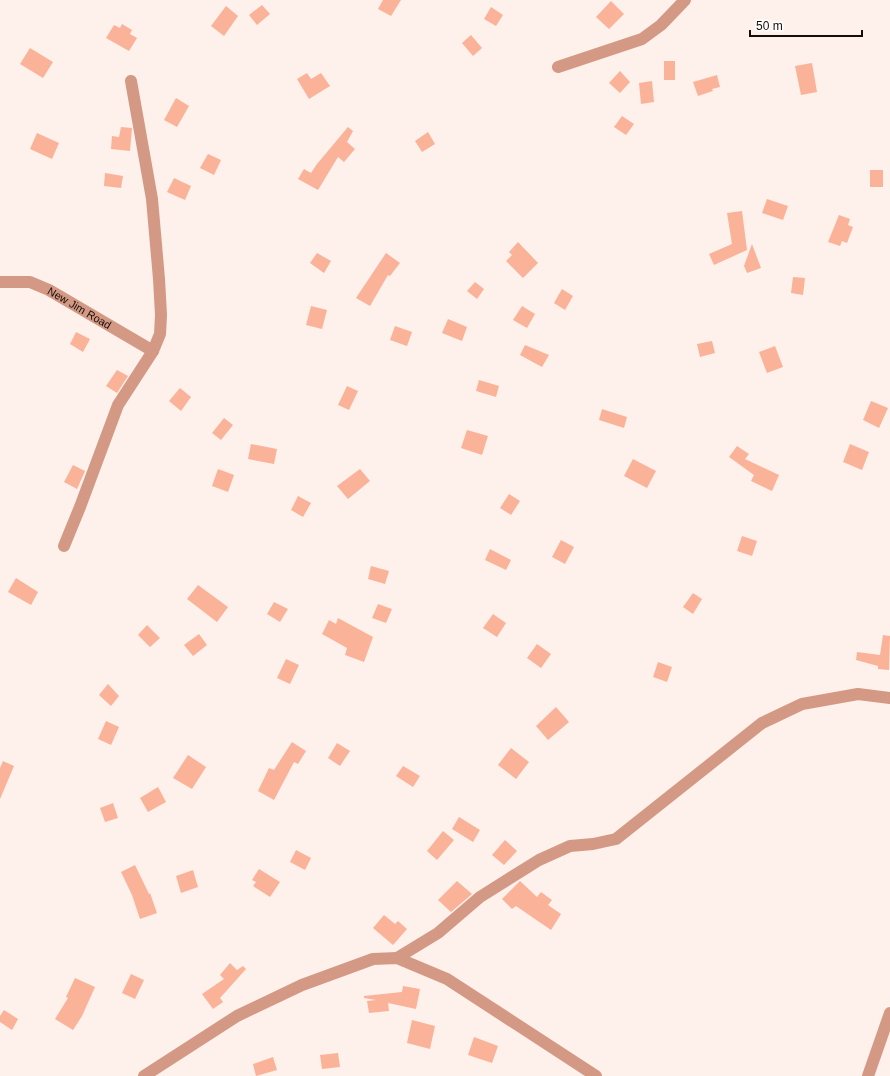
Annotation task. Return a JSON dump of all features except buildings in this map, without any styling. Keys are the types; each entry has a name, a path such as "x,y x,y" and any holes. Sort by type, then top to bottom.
{"street":[{"path":"558,67 642,39 661,25 684,0"},
{"path":"64,546 80,508 118,405 153,351 160,334 160,279 152,199 131,81"},
{"name":"New Jim Road","path":"0,282 30,282 49,290 153,351"},
{"path":"398,958 438,933 480,897 539,860 570,846 593,844 616,839 762,722 802,704 858,694 890,698"},
{"path":"144,1076 237,1016 302,985 373,959 398,958 447,979 596,1076"},
{"path":"868,1076 890,1013"}]}
